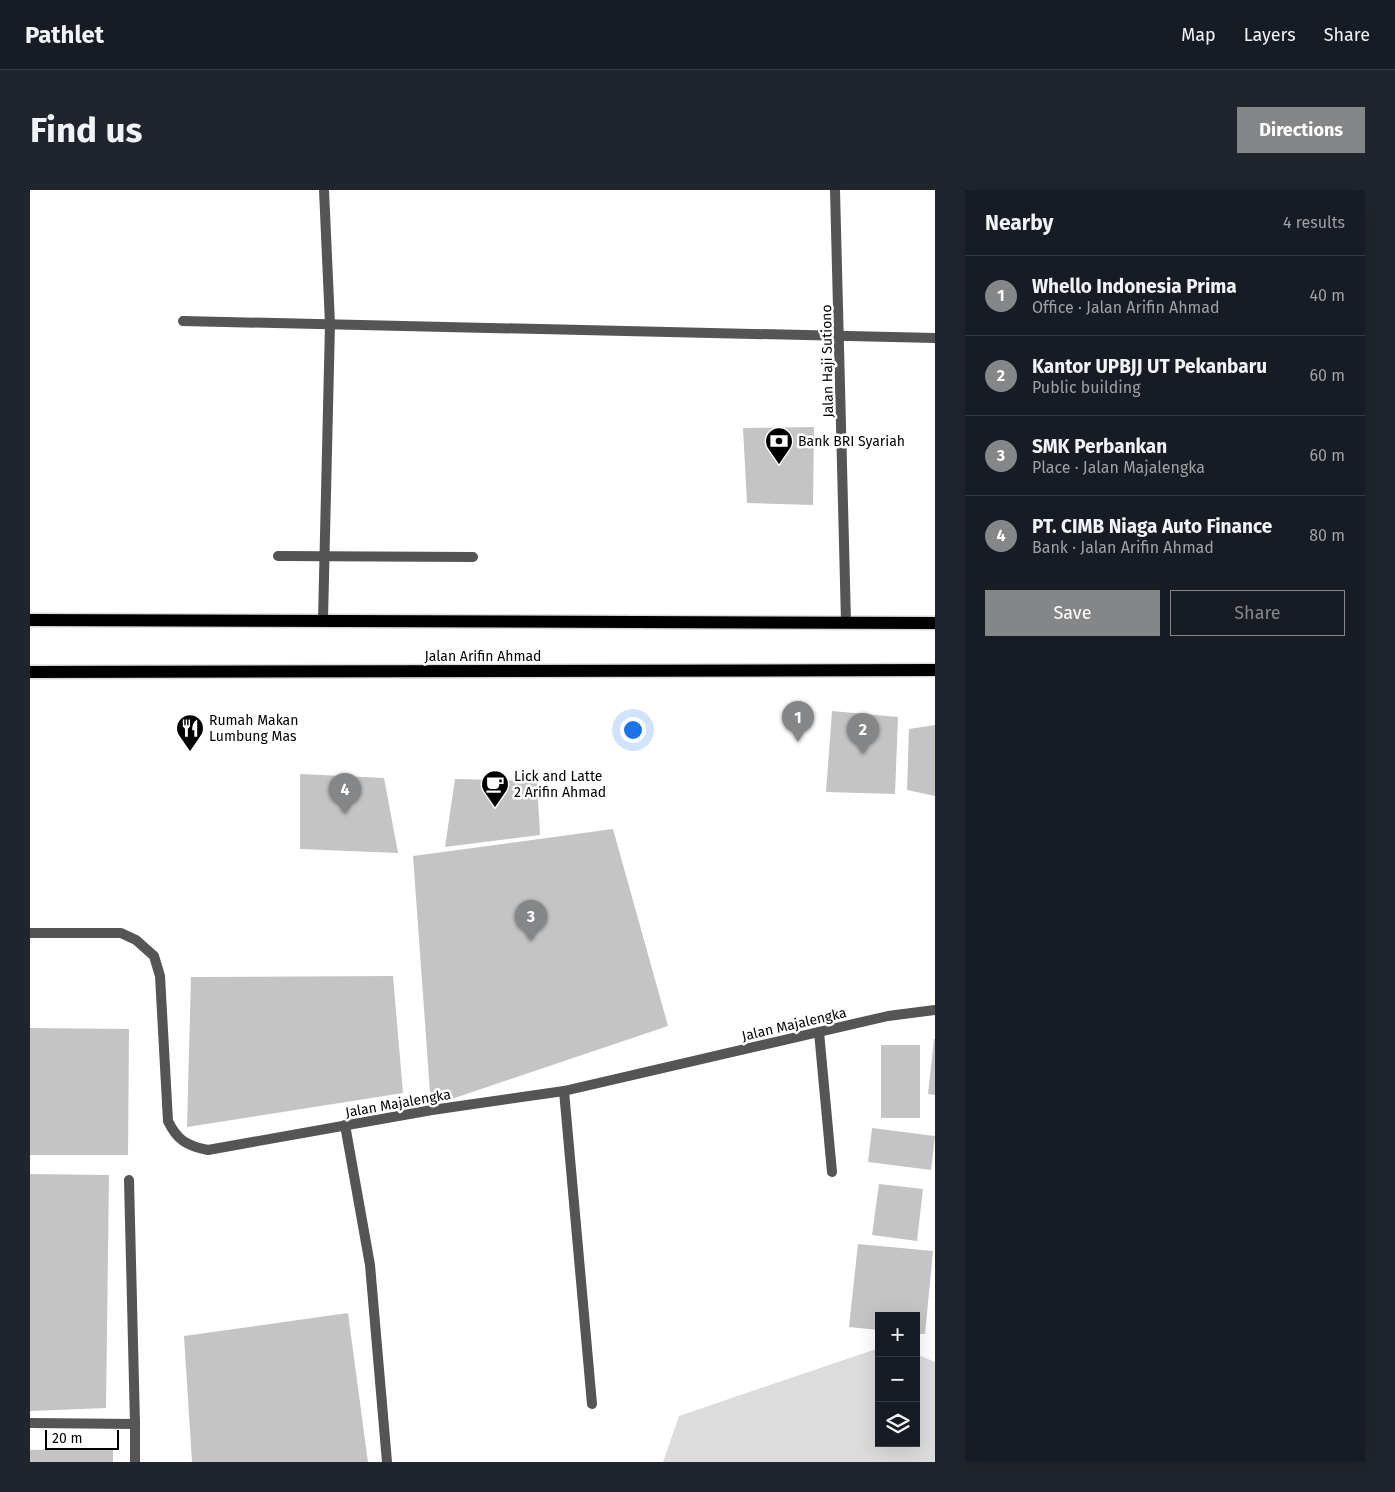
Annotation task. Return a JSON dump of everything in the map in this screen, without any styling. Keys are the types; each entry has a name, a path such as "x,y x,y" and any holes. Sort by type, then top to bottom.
{"main road":[{"path":"30,620 935,623"},
{"name":"Jalan Arifin Ahmad","path":"30,672 935,670"}],"street":[{"path":"322,620 330,324 324,190"},
{"name":"Jalan Haji Sutiono","path":"835,190 846,622"},
{"path":"182,321 935,338"},
{"path":"278,556 473,557"},
{"name":"Jalan Majalengka","path":"30,933 121,933 136,940 154,956 160,976 168,1120 174,1134 182,1142 208,1150 345,1125 564,1091 888,1016 935,1010"},
{"path":"819,1032 832,1172"},
{"path":"564,1091 592,1404"},
{"path":"345,1125 370,1265 387,1462"},
{"path":"129,1180 135,1462"},
{"path":"30,1423 135,1424"}],"shaded area":[{"path":"875,1349 875,1447 920,1447 920,1356 935,1362 935,1462 663,1462 679,1416"}],"building":[{"name":"Bank BRI Syariah","path":"814,427 813,505 747,503 743,428"},
{"path":"832,711 898,717 895,794 826,792"},
{"path":"935,725 935,796 907,790 909,729"},
{"path":"300,774 384,778 398,853 300,849"},
{"name":"Lick and Latte 2 Arifin Ahmad","path":"455,779 537,781 540,835 445,847"},
{"path":"613,829 668,1026 431,1106 413,856"},
{"path":"393,976 403,1093 187,1127 191,977"},
{"path":"30,1028 129,1029 128,1155 30,1155"},
{"path":"935,1039 935,1095 928,1094"},
{"path":"881,1045 920,1045 920,1118 881,1118"},
{"path":"872,1128 935,1136 931,1170 868,1162"},
{"path":"30,1174 109,1175 106,1408 30,1411"},
{"path":"879,1184 923,1189 917,1241 872,1235"},
{"path":"858,1244 933,1251 925,1334 920,1334 920,1312 875,1312 875,1330 849,1327"},
{"path":"348,1313 368,1462 192,1462 184,1336"},
{"path":"113,1448 113,1462 30,1462 30,1450"}],"place":[{"name":"Bank BRI Syariah","path":"779,465"},
{"name":"Whello Indonesia Prima","path":"798,742"},
{"name":"Rumah Makan Lumbung Mas","path":"190,752"},
{"name":"Kantor UPBJJ UT Pekanbaru","path":"863,754"},
{"name":"Lick and Latte 2 Arifin Ahmad","path":"495,808"},
{"name":"PT. CIMB Niaga Auto Finance","path":"345,814"},
{"name":"SMK Perbankan","path":"531,941"}]}
